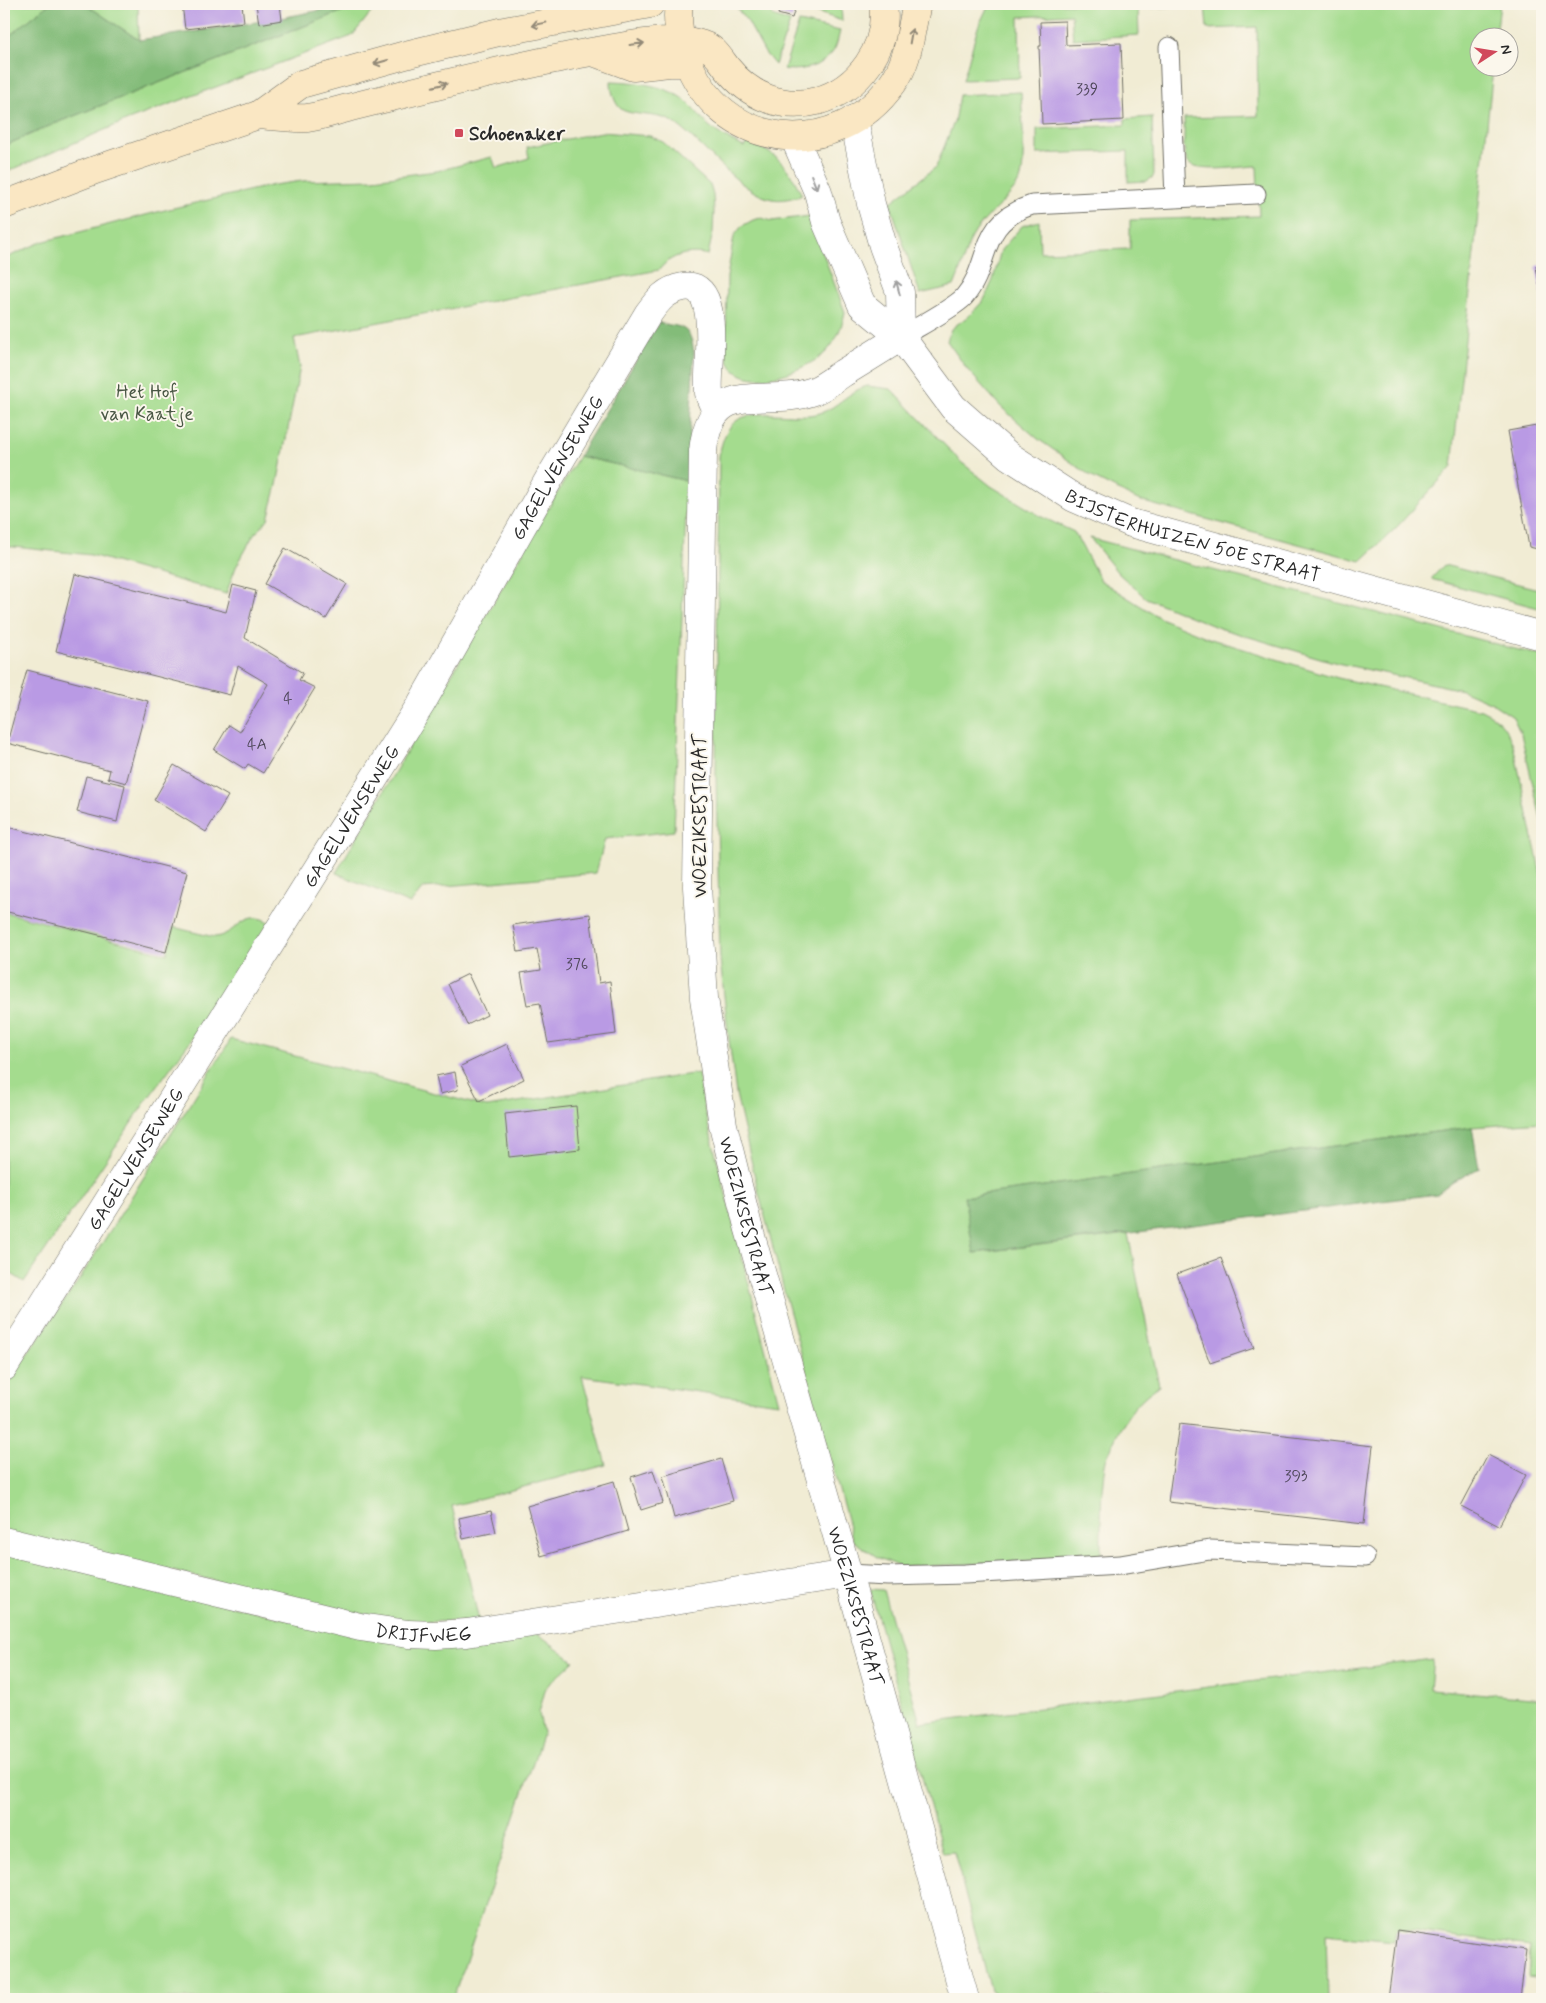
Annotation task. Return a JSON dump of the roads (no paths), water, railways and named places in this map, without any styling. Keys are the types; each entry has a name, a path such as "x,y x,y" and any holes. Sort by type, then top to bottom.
{"main road":[{"path":"4,205 94,170 258,115 301,84 409,54 592,9 650,4"},
{"path":"679,4 677,17 685,52 698,84 712,102 730,117 750,129 771,135 794,138 815,135 835,129 869,110 881,98 902,67 910,43 917,4"},
{"path":"258,115 308,118 540,61 593,52 633,66 669,63 685,52 704,45 718,55 727,69 743,85 762,97 781,104 798,105 818,100 848,86 866,68 877,49 882,34 883,4"},
{"path":"848,86 854,119"}],"street":[{"path":"716,411 731,401 745,398 798,396 816,390 902,336 900,292 883,246 871,204 854,119"},
{"name":"BIJSTERHUIZEN 50E STRAAT","path":"794,138 815,185 826,222 862,305 902,336 953,407 1009,456 1074,498 1131,523 1542,636"},
{"name":"GAGELVENSEWEG","path":"4,1368 421,704 549,479 648,314 660,297 672,290 686,286 696,287 704,294 710,334 709,394 716,411"},
{"name":"WOEZIKSESTRAAT","path":"716,411 709,422 704,436 703,451 697,887 704,998 724,1125 748,1226 848,1574 965,1999"},
{"name":"DRIJFWEG","path":"4,1541 360,1627 384,1632 436,1635 501,1630 848,1574"}],"lane":[{"path":"1169,46 1175,198"},
{"path":"902,336 962,299 976,277 986,247 994,232 1004,220 1018,209 1032,205 1256,194"},
{"path":"848,1574 888,1576 965,1574 1120,1566 1210,1550 1365,1556"}],"place":[{"name":"Schoenaker","path":"459,133"}],"park label":[{"name":"Het Hof van Kaatje","path":"147,402"}]}
